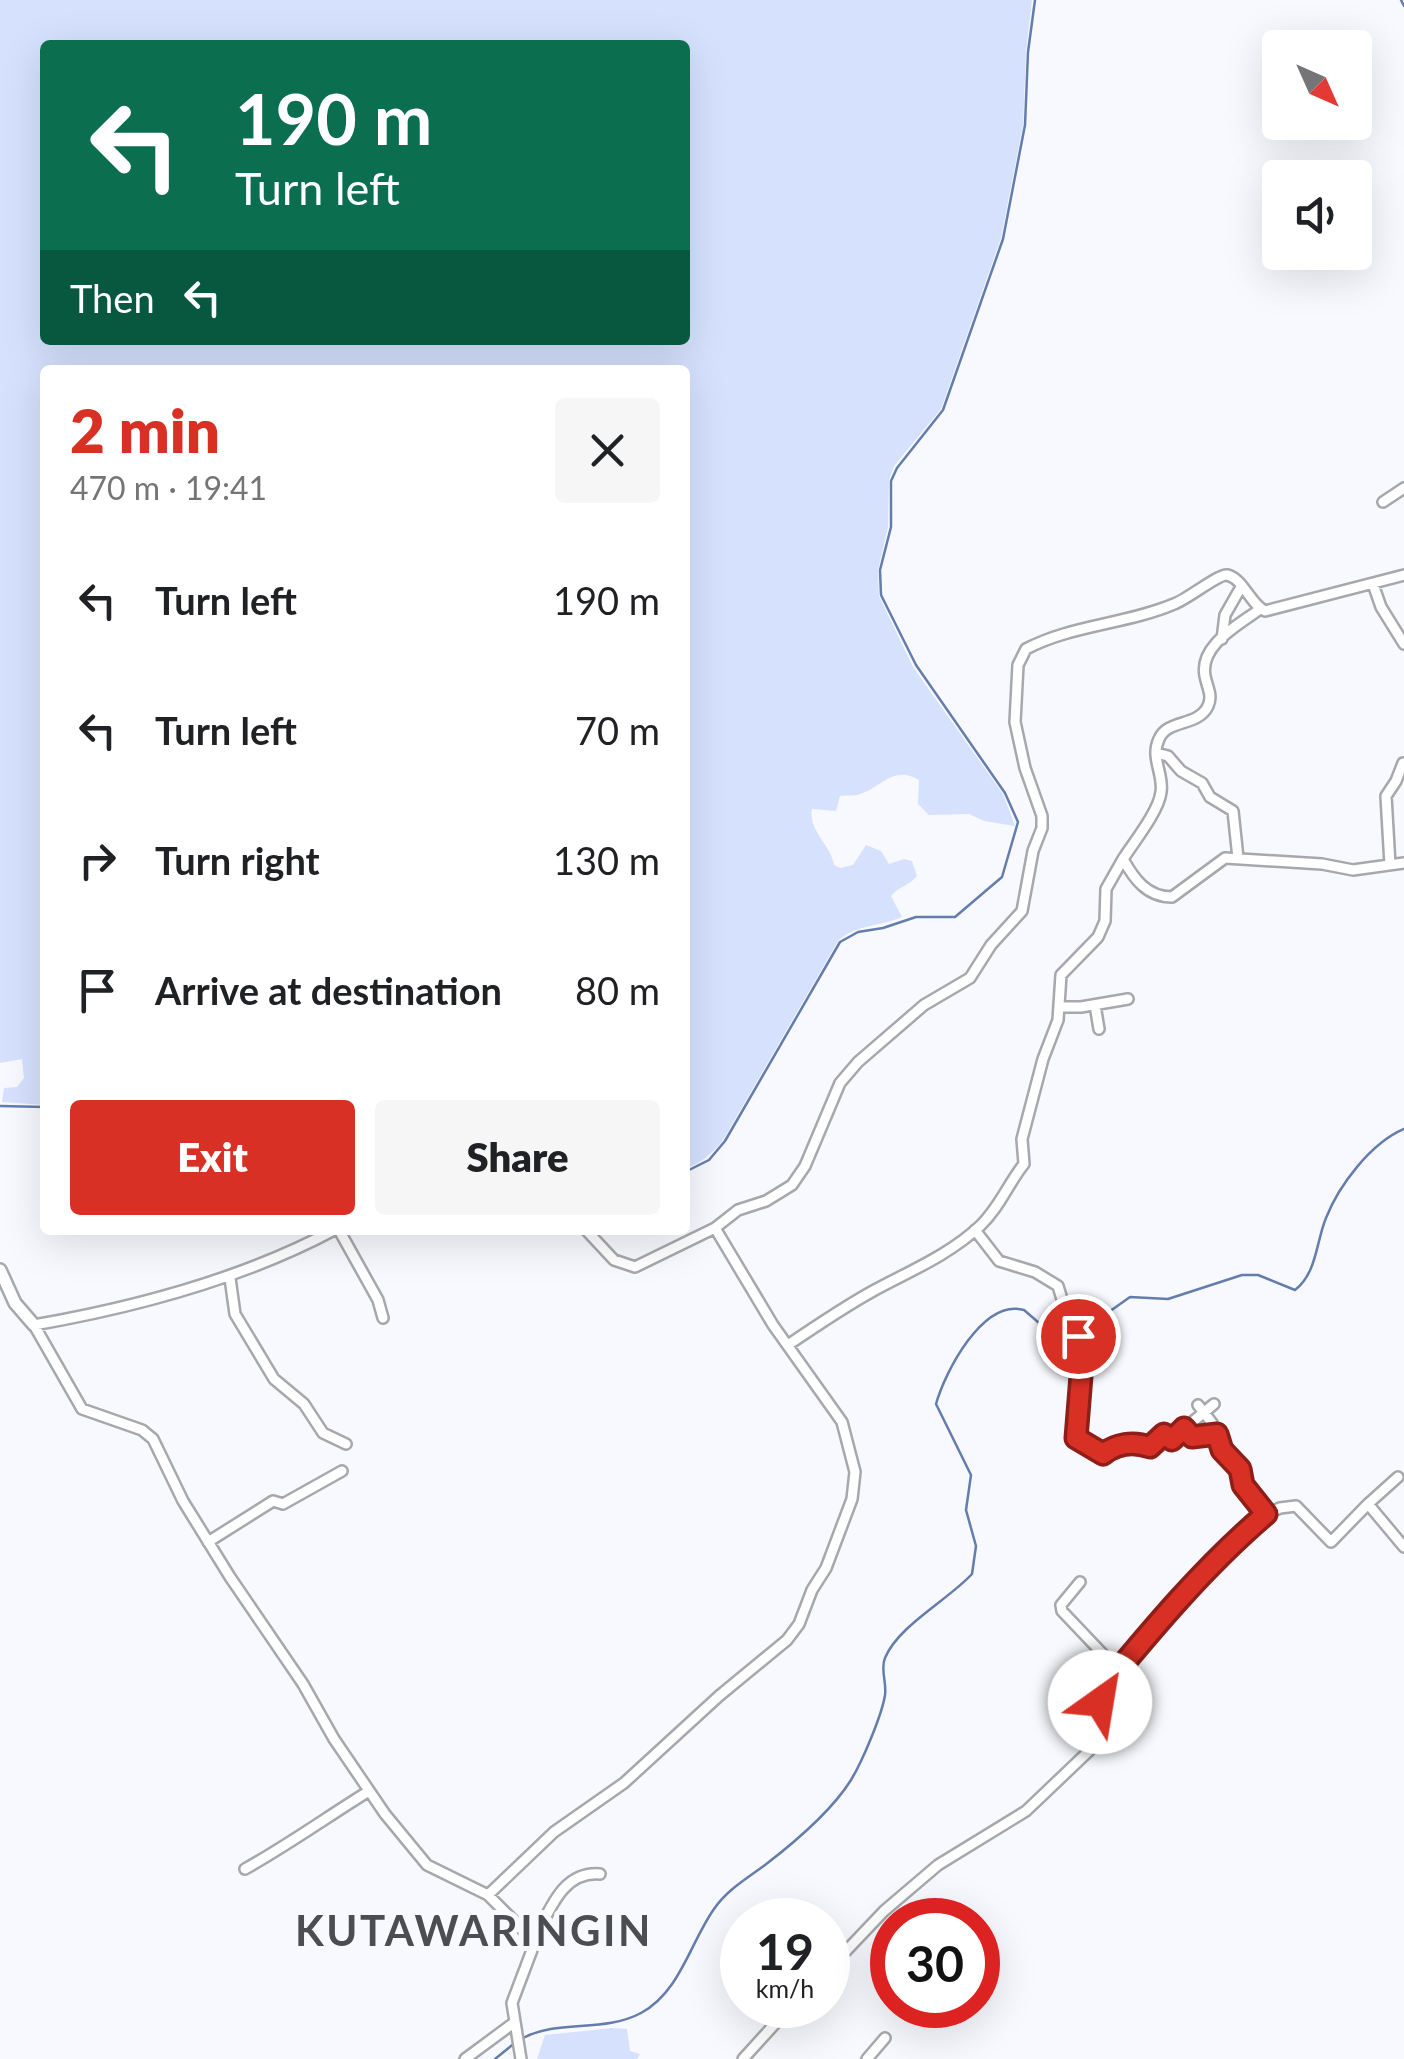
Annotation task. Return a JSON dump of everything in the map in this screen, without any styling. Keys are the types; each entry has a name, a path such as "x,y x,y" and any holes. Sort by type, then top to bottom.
{"street":[{"path":"1382,502 1404,488"},
{"path":"788,1344 853,1302 941,1255 1000,1205 1024,1164 1022,1139 1060,1006 1060,975 1098,937 1106,921 1108,881 1161,793 1156,753 1163,732 1194,721 1204,712 1210,697 1204,665 1212,648 1260,609 1274,610 1404,574"},
{"path":"591,1235 614,1260 629,1267 656,1260 715,1228 738,1210 766,1202 792,1185 805,1166 840,1083 858,1062 924,1005 970,978 998,936 1022,911 1033,852 1042,828 1015,722 1018,665 1026,648 1146,616 1201,591 1214,577 1230,576 1260,609"},
{"path":"1373,584 1381,607 1404,644"},
{"path":"1222,639 1225,615 1241,587"},
{"path":"1156,753 1168,756 1181,771 1202,783 1210,796 1233,811 1238,858"},
{"path":"1390,865 1386,796 1403,763"},
{"path":"1123,859 1138,882 1166,898 1220,861 1238,858 1353,870 1404,864"},
{"path":"1060,1006 1128,999"},
{"path":"1095,1005 1099,1029"},
{"path":"488,1895 564,1824 624,1783 719,1696 770,1656 799,1624 852,1499 855,1472 842,1422 715,1228"},
{"path":"975,1230 999,1261 1035,1272 1058,1286 1082,1342 1082,1398 1076,1438 1103,1454 1118,1445 1150,1447 1164,1434 1172,1440 1201,1409 1214,1404"},
{"path":"34,1325 76,1319 230,1278 326,1235"},
{"path":"340,1235 378,1300 383,1318"},
{"path":"0,1270 82,1409 142,1430 153,1439 208,1542 304,1684 334,1739 427,1865 488,1895 524,1928 532,1943"},
{"path":"230,1278 236,1314 274,1379 304,1404 323,1433 346,1444"},
{"path":"1201,1409 1222,1450 1240,1469 1243,1485 1266,1514"},
{"path":"1184,1428 1192,1437 1217,1434"},
{"path":"208,1542 273,1500 284,1504 342,1471"},
{"path":"850,1947 938,1865 1026,1811 1112,1729 1116,1719 1100,1702 1099,1695 1216,1561 1266,1514 1296,1506 1330,1542 1398,1477"},
{"path":"1368,1504 1404,1547"},
{"path":"1080,1582 1062,1604 1062,1610 1118,1670"},
{"path":"245,1868 298,1839 369,1791"},
{"path":"521,2053 514,1992 532,1943 563,1886 588,1874 600,1874"},
{"path":"464,2059 515,2024"},
{"path":"743,2059 771,2028"},
{"path":"867,2059 885,2038"}],"shaded area":[{"path":"0,0 1032,0 1023,125 1001,238 941,409 894,466 889,480 888,527 878,570 879,596 913,667 1003,794 1015,826 969,814 929,815 918,804 919,780 901,775 857,795 840,796 836,811 812,809 813,824 834,865 853,865 866,845 881,851 889,864 904,859 912,861 917,876 891,896 902,917 852,932 838,941 715,1149 690,1166 690,365 40,365 40,1105 2,1102 4,1088 17,1087 24,1078 22,1059 0,1063"},
{"path":"627,2029 630,2051 640,2054 637,2059 537,2059 545,2035"}],"waterway":[{"path":"690,1170 709,1160 725,1141 840,942 858,932 916,917 955,917 1002,877 1018,822 1005,793 916,665 881,595 880,570 891,527 891,481 943,410 1003,239 1025,125 1035,0"},
{"path":"1401,0 1404,6"},
{"path":"0,1106 40,1107"},
{"path":"1082,1331 1130,1297 1168,1299 1242,1275 1258,1275 1295,1290 1308,1275 1326,1218 1339,1192 1368,1155 1404,1129"},
{"path":"523,2038 551,2029 612,2023 654,2004 675,1980 719,1902 800,1836 843,1792 861,1762 880,1714 885,1690 884,1662 891,1646 972,1574 976,1546 966,1510 971,1475 936,1404 948,1374 981,1326 1009,1309 1024,1310 1060,1341 1076,1335"},
{"path":"495,2059 516,2042"}],"district":[{"name":"KUTAWARINGIN","path":"474,1931"}],"route":[{"path":"1078,1336 1083,1351 1076,1438 1103,1454 1118,1445 1150,1447 1164,1434 1172,1440 1184,1428 1192,1437 1217,1434 1222,1450 1242,1472 1243,1485 1266,1514 1227,1549 1168,1614 1101,1691 1100,1702"}]}
